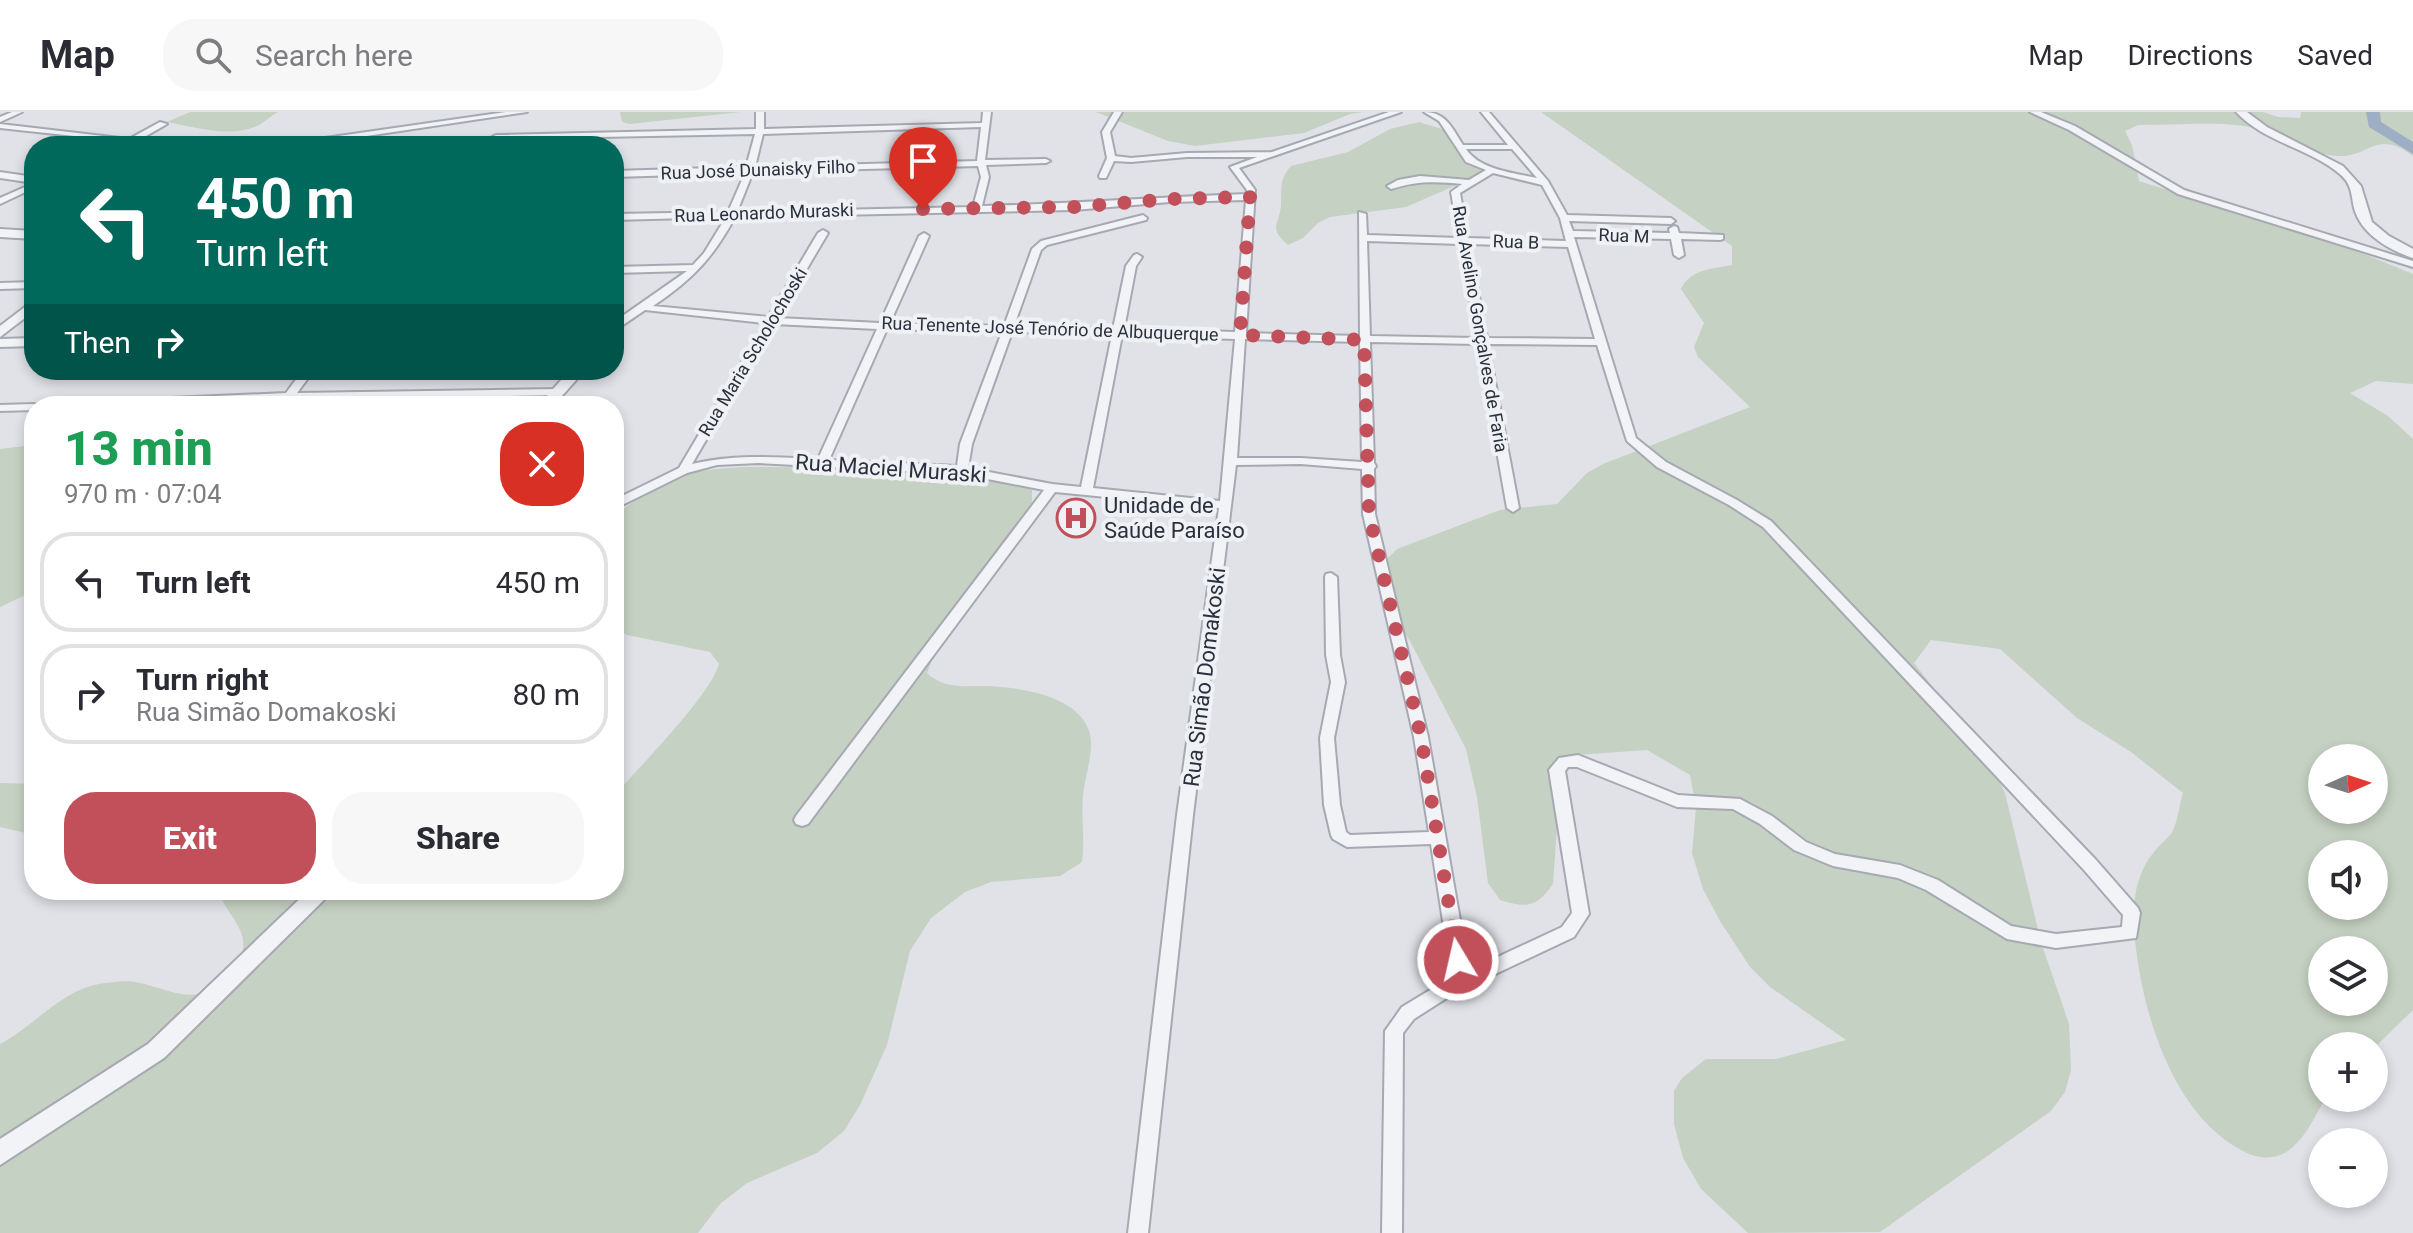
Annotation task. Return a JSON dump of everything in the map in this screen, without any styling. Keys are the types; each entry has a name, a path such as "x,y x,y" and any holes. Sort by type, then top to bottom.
{"street":[{"path":"0,120 18,112"},
{"path":"349,136 523,112"},
{"path":"624,319 697,268 717,242 751,171 762,129 760,112"},
{"path":"896,127 900,112"},
{"path":"977,207 985,177 981,163 987,112"},
{"path":"1103,176 1111,158 1106,132 1118,112"},
{"path":"1111,158 1131,160 1187,155 1273,154 1397,112"},
{"path":"1428,112 1442,119 1462,147 1464,156 1492,170 1545,183"},
{"path":"1392,1233 1394,1031 1408,1013 1447,989 1568,932 1581,914 1557,770 1564,762 1578,761 1677,801 1735,803 1766,820 1800,846 1833,860 1900,872 1932,885 2007,932 2056,941 2130,933 2132,913 1798,554 1750,511 1655,461 1631,439 1564,218 1545,183 1485,112"},
{"path":"2034,112 2072,128 2181,192 2413,264"},
{"path":"2241,112 2276,136 2339,168 2358,186 2363,217 2377,233 2413,254"},
{"path":"496,136 502,113"},
{"path":"140,136 163,124"},
{"path":"584,136 985,125"},
{"path":"0,126 87,136"},
{"path":"1462,147 1515,147"},
{"name":"Rua Simão Domakoski","path":"1138,1233 1185,815 1231,462 1251,190 1234,167 1273,154"},
{"name":"Rua José Dunaisky Filho","path":"624,174 1046,161"},
{"name":"Rua Avelino Gonçalves de Faria","path":"1492,170 1455,192 1513,508"},
{"path":"709,173 741,191"},
{"path":"0,175 24,180"},
{"path":"1391,186 1402,181 1428,178 1470,183"},
{"path":"0,201 24,188"},
{"name":"Rua Leonardo Muraski","path":"624,217 1074,207 1170,199 1250,197"},
{"path":"1362,214 1369,514 1421,737 1438,838 1458,960 1447,989"},
{"path":"962,470 966,444 1037,249 1044,243 1143,218"},
{"path":"1564,218 1670,218 1678,237 1679,255"},
{"path":"0,233 24,234"},
{"name":"Rua Maria Scholochoski","path":"683,470 823,233"},
{"path":"823,461 924,236"},
{"name":"Rua M","path":"1571,239 1720,237"},
{"name":"Rua B","path":"1362,238 1571,239"},
{"path":"1086,492 1131,266 1137,257"},
{"path":"624,270 697,268"},
{"path":"0,286 24,285"},
{"name":"Rua Tenente José Tenório de Albuquerque","path":"641,307 774,319 1008,329 1364,340 1602,342"},
{"path":"0,333 24,313"},
{"path":"0,343 24,342"},
{"path":"289,396 301,380"},
{"path":"554,396 569,380"},
{"path":"289,396 558,392"},
{"path":"0,408 24,407"},
{"name":"Rua Maciel Muraski","path":"624,500 683,470 731,461 823,461 962,470 1052,488 1224,505"},
{"path":"1231,462 1301,461 1370,466"},
{"path":"802,820 1052,488"},
{"path":"1331,577 1333,655 1338,682 1327,738 1332,805 1339,835 1347,841 1438,838"},
{"path":"0,1153 156,1051 313,900"}],"green space":[{"path":"190,112 278,112 257,126 235,131 167,122"},
{"path":"620,112 741,112 630,124 622,122"},
{"path":"1096,112 1363,112 1350,114 1304,133 1195,146 1168,141"},
{"path":"1541,112 2263,112 2278,117 2300,118 2301,112 2413,112 2413,156 2390,144 2381,144 2358,153 2338,156 2239,125 2138,125 2125,131 2132,145 2139,181 2347,247 2413,274 2413,384 2376,381 2350,393 2388,416 2413,439 2413,1010 2388,1034 2308,1032 2308,1112 2317,1112 2303,1136 2283,1154 2257,1156 2241,1150 2216,1133 2195,1110 2177,1083 2151,1021 2137,957 2135,897 2148,860 2173,830 2183,793 2131,752 2077,718 2000,649 1931,640 1914,663 1989,759 2005,793 2041,942 2069,1024 2071,1070 2065,1092 2051,1111 1880,1232 1748,1233 1701,1189 1683,1158 1674,1124 1674,1091 1682,1078 1706,1059 1776,1059 1846,1040 1770,987 1750,967 1720,921 1703,889 1692,853 1696,807 1690,775 1647,750 1562,756 1553,884 1536,902 1524,905 1500,900 1488,883 1477,797 1466,749 1410,641 1381,597 1379,579 1386,560 1397,549 1500,510 1557,504 1587,473 1603,464 1750,407 1698,357 1694,347 1704,323 1681,289 1696,274 1732,265 1732,246"},
{"path":"1419,122 1448,131 1482,169 1482,174 1406,207 1330,217 1318,223 1303,238 1288,245 1281,239 1276,225 1281,188 1291,166 1348,152 1390,129"},
{"path":"24,446 24,596 0,607 0,449"},
{"path":"745,467 918,468 1017,480 1032,490 1032,502 960,620 936,650 927,673 947,684 1014,688 1046,696 1074,710 1090,734 1090,756 1083,795 1082,862 1060,876 991,882 965,892 931,918 910,951 887,1045 860,1105 844,1131 817,1153 747,1183 720,1204 698,1233 0,1233 0,1044 60,1001 85,988 132,981 186,995 209,991 230,972 242,953 239,927 223,900 624,900 624,785 688,712 713,678 719,664 710,652 624,633 624,509 675,478"},
{"path":"0,783 24,784 24,833 0,827"}],"waterway":[{"path":"2373,112 2374,124 2413,149"}],"place":[{"name":"Unidade de Saúde Paraíso","path":"1076,518"}],"route":[{"path":"923,209 1074,207 1170,199 1250,197 1240,335 1364,340 1369,514 1421,737 1458,960"}]}
